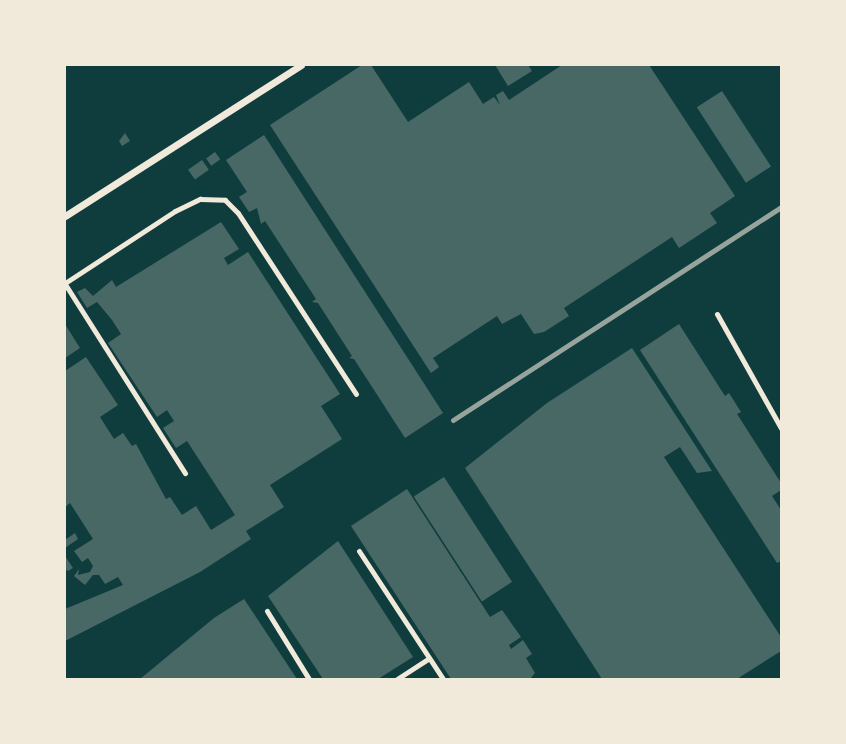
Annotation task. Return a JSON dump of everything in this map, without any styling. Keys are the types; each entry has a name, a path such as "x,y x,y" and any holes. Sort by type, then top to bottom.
{"street":[{"path":"65,216 301,65"}],"lane":[{"path":"185,474 65,284 175,211 200,199 225,200 238,213 356,394"},
{"path":"717,314 781,428"},
{"path":"359,551 443,679"},
{"path":"267,611 309,679"},
{"path":"397,679 429,658"}],"building":[{"path":"362,65 371,65 408,122 469,82 483,104 494,97 500,105 496,95 503,91 509,100 562,65 649,65 735,196 710,213 717,223 679,248 672,237 564,308 569,316 544,332 534,334 521,314 502,324 497,316 433,358 439,367 431,373 270,125"},
{"path":"495,65 528,65 532,71 508,86"},
{"path":"722,91 771,166 746,183 697,107"},
{"path":"125,133 130,141 122,146 119,141"},
{"path":"264,135 443,413 405,438 354,359 349,358 352,356 318,303 312,302 316,299 265,221 261,224 257,208 249,212 239,197 247,192 226,160"},
{"path":"215,152 220,159 211,166 206,158"},
{"path":"202,160 209,170 195,180 188,170"},
{"path":"221,222 239,249 224,258 228,265 248,252 340,394 321,406 342,439 270,485 284,507 246,531 251,539 200,572 65,641 65,609 123,585 118,577 105,584 99,575 93,575 85,585 74,576 79,569 78,575 90,572 93,566 88,558 82,562 74,551 93,539 70,503 65,507 65,371 86,357 118,405 100,417 114,439 123,433 132,446 136,444 166,499 170,497 182,515 196,506 211,530 235,515 187,441 176,448 163,428 174,421 167,410 157,417 108,343 121,334 112,320 97,302 87,308 77,292 85,288 93,296 112,280 116,287"},
{"path":"65,324 80,348 65,358"},
{"path":"679,324 725,396 729,393 741,412 737,414 781,483 781,490 772,496 781,510 781,561 777,563 640,350"},
{"path":"632,348 712,471 697,473 680,447 664,457 781,637 781,651 737,679 602,679 465,468 547,403"},
{"path":"444,477 512,582 482,601 414,497"},
{"path":"407,489 490,617 502,610 521,637 509,645 511,649 523,640 532,654 526,658 535,673 530,679 451,679 351,526"},
{"path":"75,533 78,539 65,548 65,540"},
{"path":"338,541 413,657 378,679 323,679 268,596"},
{"path":"65,556 73,568 68,571 65,569"},
{"path":"244,599 297,679 140,679 214,618"}],"railway":[{"path":"453,420 781,207"}]}
